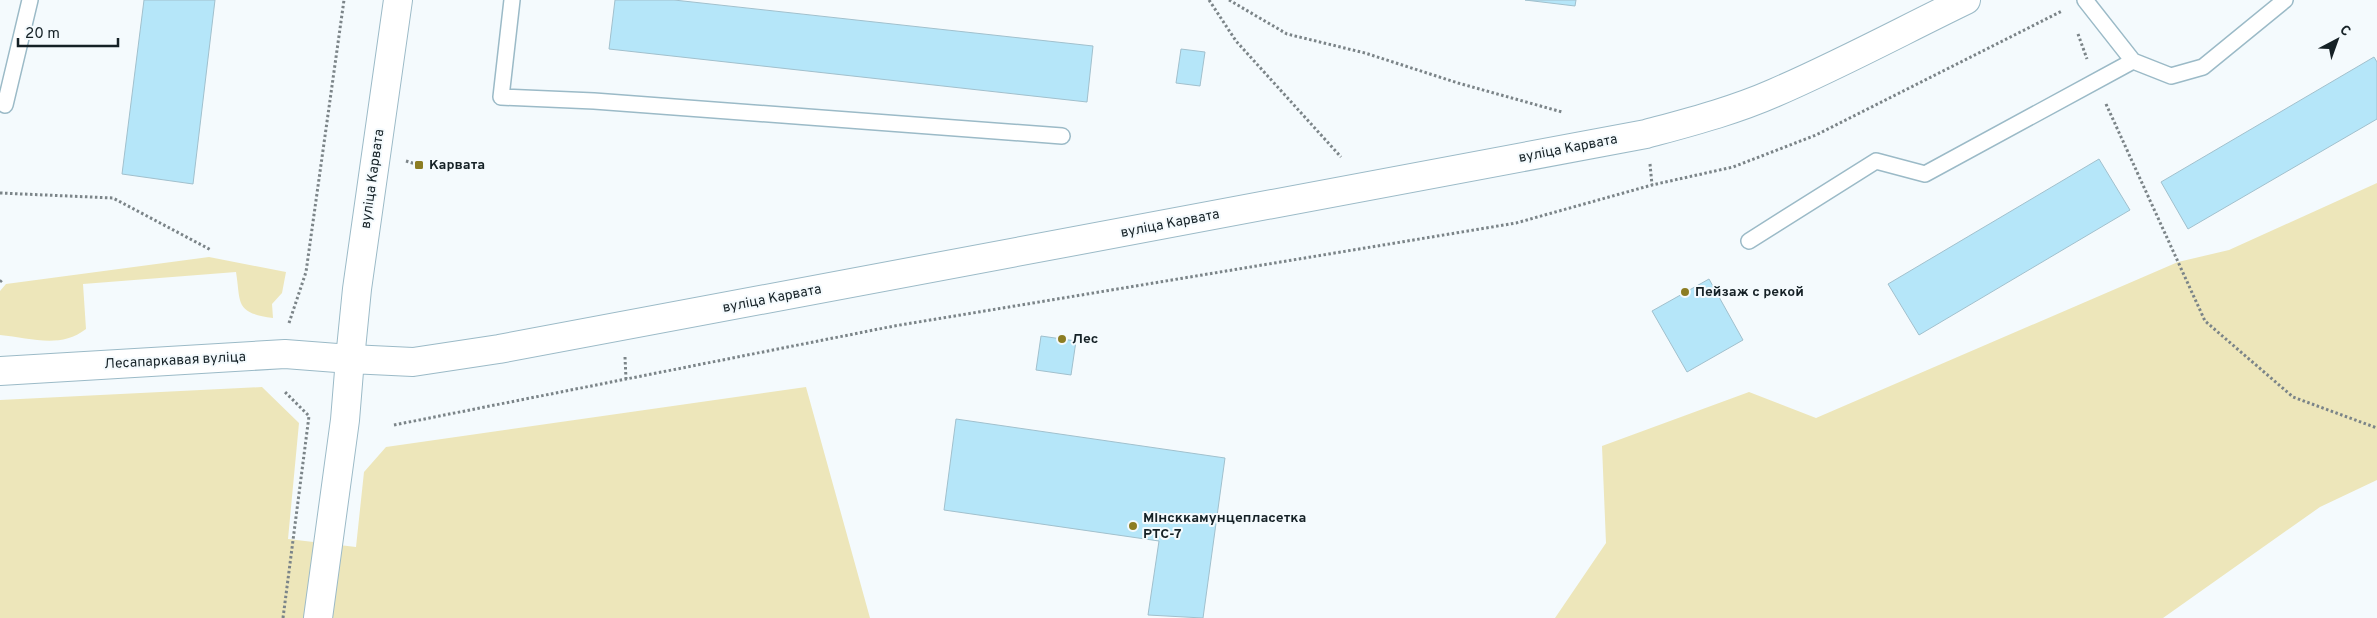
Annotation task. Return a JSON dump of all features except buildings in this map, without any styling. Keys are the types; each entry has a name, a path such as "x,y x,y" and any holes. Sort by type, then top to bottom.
{"street":[{"name":"вуліца Карвата","path":"318,618 345,420 357,289 398,0"},
{"name":"вуліца Карвата","path":"350,359 413,362 499,350 1646,134 1710,117 1772,94 1845,62 1966,0"},
{"name":"Лесапаркавая вуліца","path":"0,371 285,354 350,359"}],"lane":[{"path":"5,105 30,0"},
{"path":"512,0 501,97 594,101 1062,136"},
{"path":"2085,0 2133,61 2171,76 2203,67 2284,0"},
{"path":"1749,241 1876,161 1924,174 2133,61"}],"path":[{"path":"288,324 306,272 344,0"},
{"path":"1210,0 1236,41 1340,157"},
{"path":"1229,0 1287,34 1365,53 1458,83 1562,112"},
{"path":"394,425 894,326 1516,223 1652,185 1733,168 1816,135 2067,8"},
{"path":"2074,26 2096,81 2205,321 2293,396 2377,428"},
{"path":"0,193 114,198 211,250"},
{"path":"283,618 309,416 284,392"}],"shaded area":[{"path":"2377,183 2377,480 2320,507 2163,618 1555,618 1606,543 1602,446 1749,392 1816,418 2178,262 2229,250"},
{"path":"209,257 286,272 282,293 272,304 273,318 260,316 245,309 240,298 236,272 83,284 86,329 66,339 45,341 0,335 0,291 6,284"},
{"path":"262,387 299,423 288,539 356,547 364,472 386,447 806,387 870,618 0,618 0,400"}],"place":[{"name":"Карвата","path":"419,165"},
{"name":"Пейзаж с рекой","path":"1685,292"},
{"name":"Лес","path":"1062,339"},
{"name":"Мінсккамунцепласетка РТС-7","path":"1133,526"}]}
